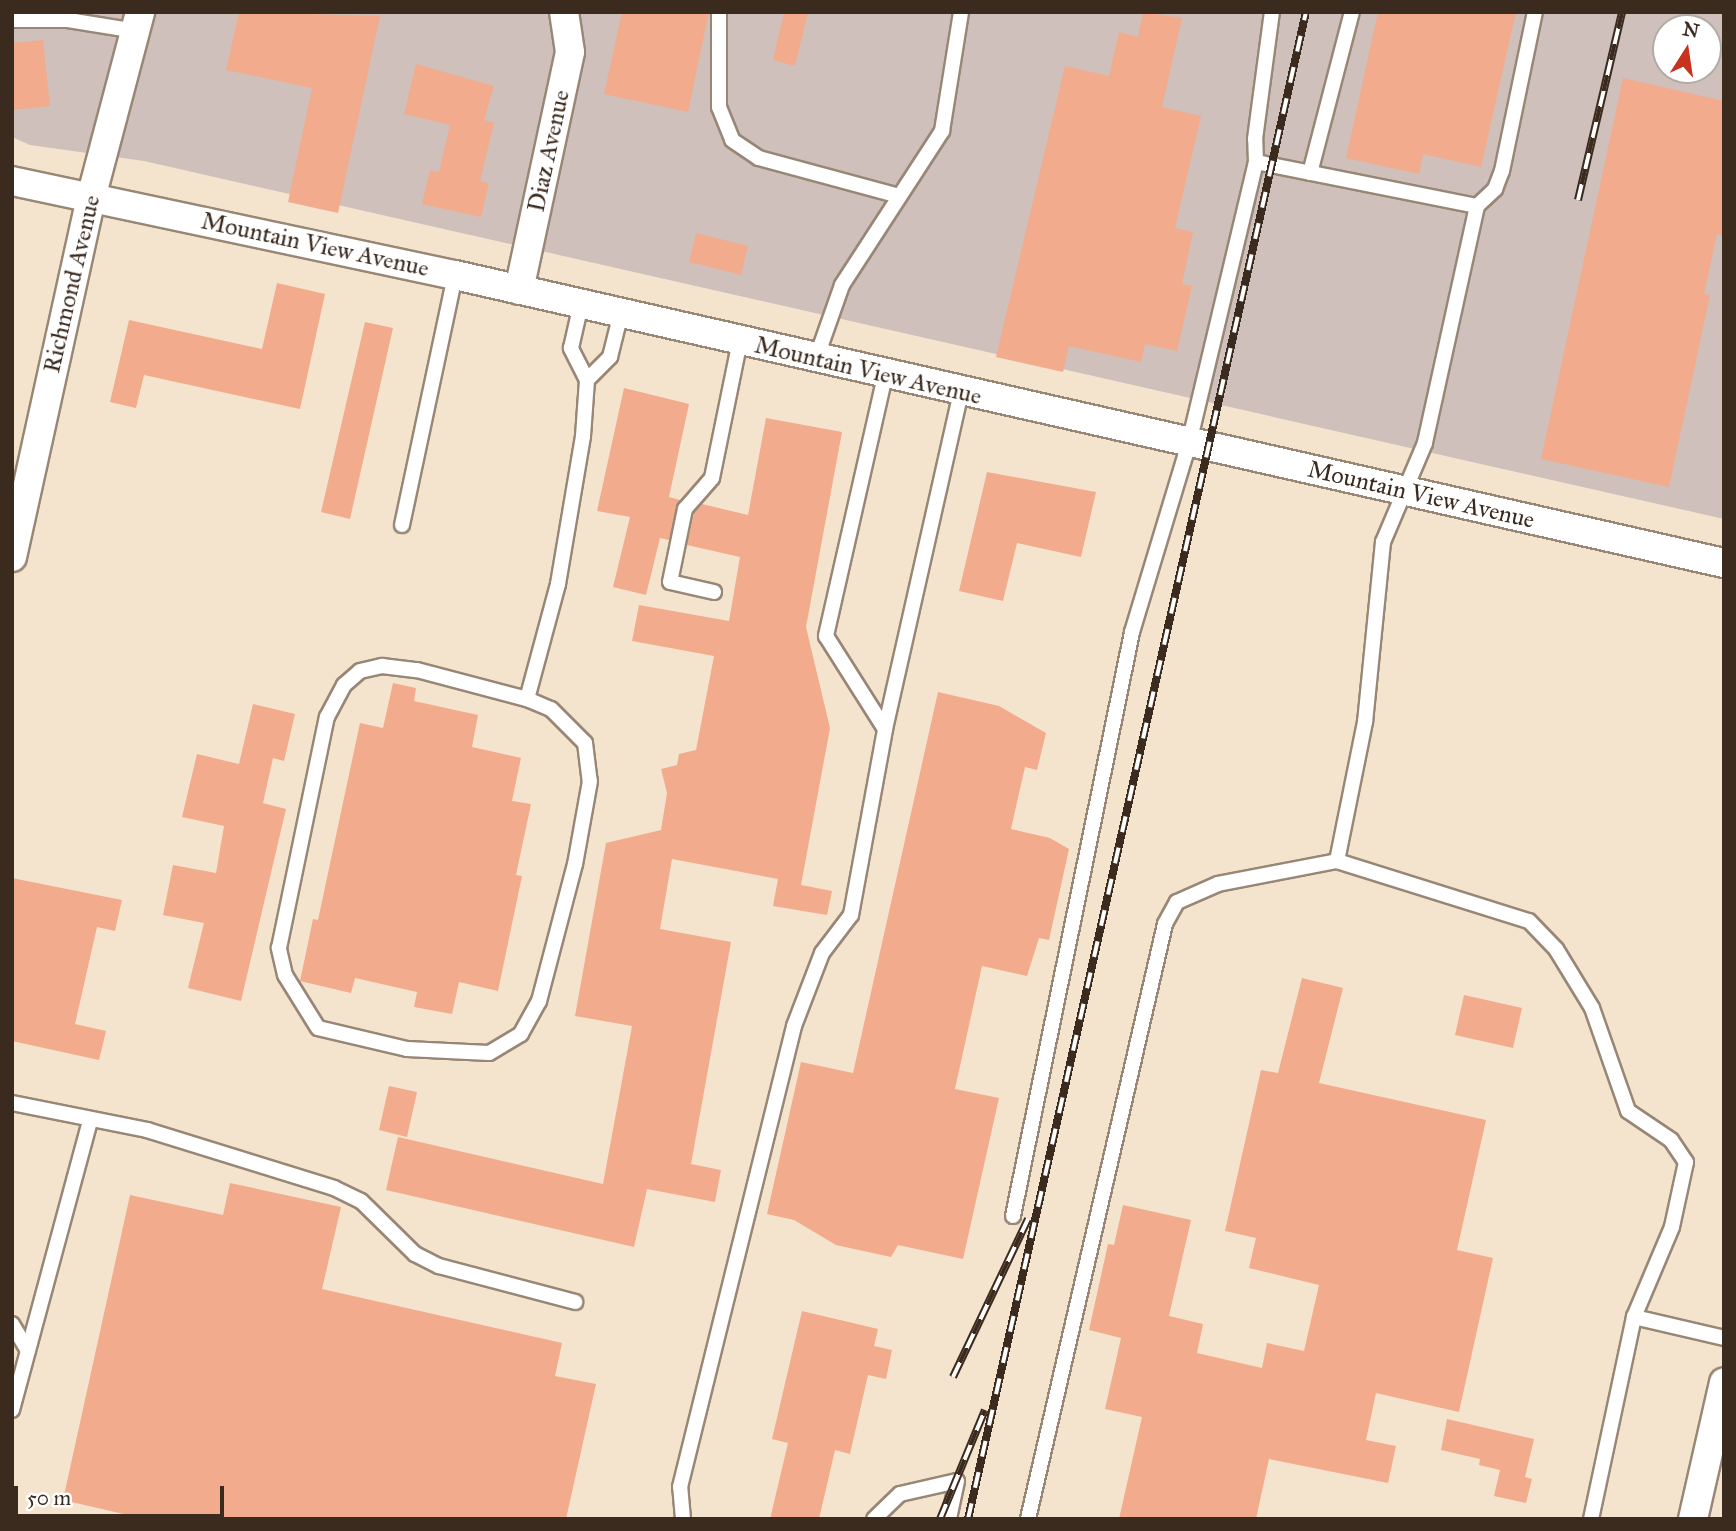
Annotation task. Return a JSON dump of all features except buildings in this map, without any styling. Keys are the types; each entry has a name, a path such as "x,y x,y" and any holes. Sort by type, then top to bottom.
{"street":[{"name":"Diaz Avenue","path":"519,290 570,52 564,12"},
{"name":"Richmond Avenue","path":"12,557 91,198 138,22"},
{"name":"Mountain View Avenue","path":"12,181 455,275 885,376 1724,563"},
{"path":"1693,1519 1715,1458 1724,1382"}],"lane":[{"path":"719,12 719,107 732,140 759,158 900,196"},
{"path":"816,359 842,285 942,131 961,12"},
{"path":"1013,1216 1132,632 1189,443 1256,162 1255,139 1272,12"},
{"path":"1310,173 1352,12"},
{"path":"1337,861 1365,722 1383,542 1401,491 1425,443 1476,206 1495,189 1502,171 1535,12"},
{"path":"12,20 138,22"},
{"path":"1256,162 1476,206"},
{"path":"402,525 455,275"},
{"path":"527,699 558,584 583,436 587,380 571,348 581,304"},
{"path":"587,380 610,357 621,313"},
{"path":"714,593 670,582 685,509 712,478 740,340"},
{"path":"885,376 826,636 885,729"},
{"path":"683,1519 680,1487 790,1039 822,953 850,915 885,729 961,393"},
{"path":"382,666 428,673 527,699 551,709 585,743 590,781 575,863 539,1001 521,1034 489,1053 407,1049 318,1028 285,975 279,948 327,717 344,685 360,671 382,666"},
{"path":"1028,1519 1165,924 1177,902 1218,884 1337,861 1529,921 1556,949 1592,1008 1628,1111 1671,1140 1686,1162 1672,1227 1634,1317 1591,1519"},
{"path":"12,1103 147,1130 334,1188 361,1201 415,1254 439,1266 575,1302"},
{"path":"12,1410 90,1120"},
{"path":"1634,1317 1724,1338"},
{"path":"12,1324 28,1351"},
{"path":"874,1519 900,1494 957,1481 949,1519"}],"shaded area":[{"path":"12,12 1724,12 1724,519 144,161 30,145 12,137"}],"railway":[{"path":"968,1519 1306,12"},
{"path":"1578,200 1622,12"},
{"path":"953,1377 1028,1219"},
{"path":"940,1519 985,1410"}]}
